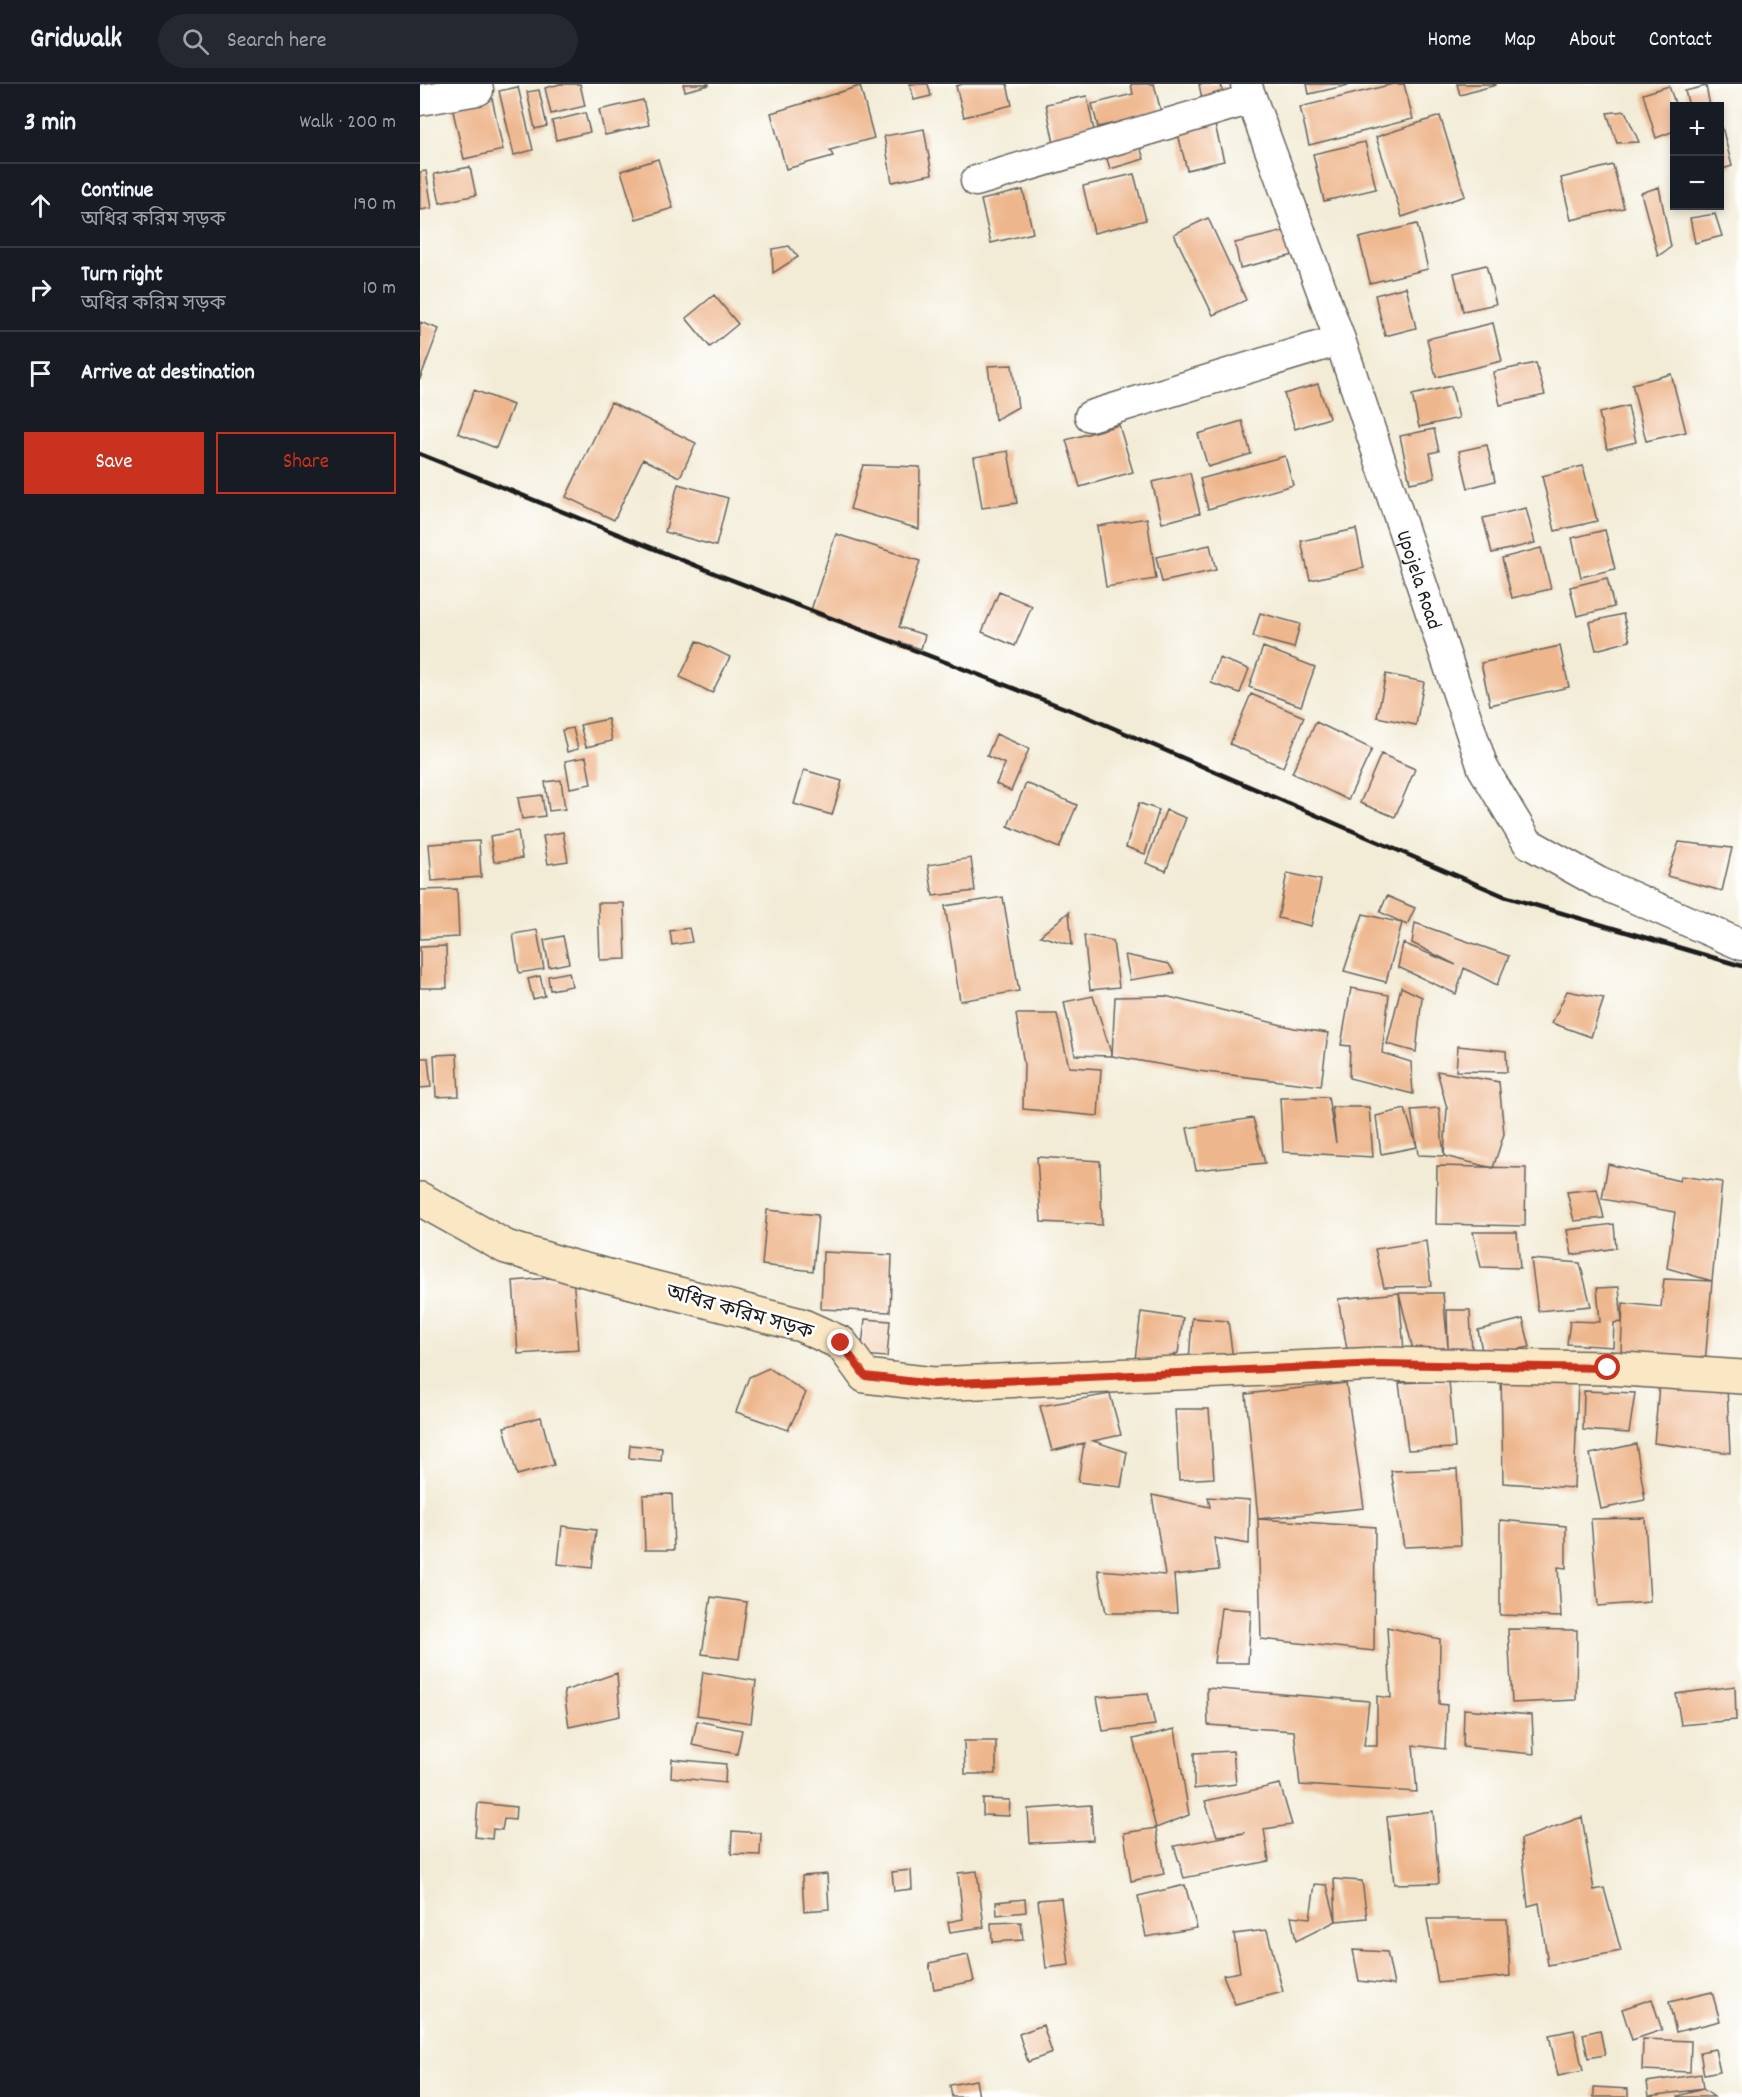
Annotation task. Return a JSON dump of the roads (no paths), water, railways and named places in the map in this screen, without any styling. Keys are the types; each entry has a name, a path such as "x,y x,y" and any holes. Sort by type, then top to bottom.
{"main road":[{"name":"অধির করিম সড়ক","path":"420,1198 507,1247 573,1267 801,1325 841,1343 865,1376 933,1384 1380,1364 1608,1368 1742,1377"}],"street":[{"path":"420,100 478,90 477,84"},
{"path":"976,181 1248,91"},
{"name":"Upojela Road","path":"1248,91 1340,340 1484,768 1527,843 1598,882 1742,945"},
{"path":"1090,416 1340,340"}],"railway":[{"path":"420,454 719,575 1083,715 1504,896 1742,966"}]}
